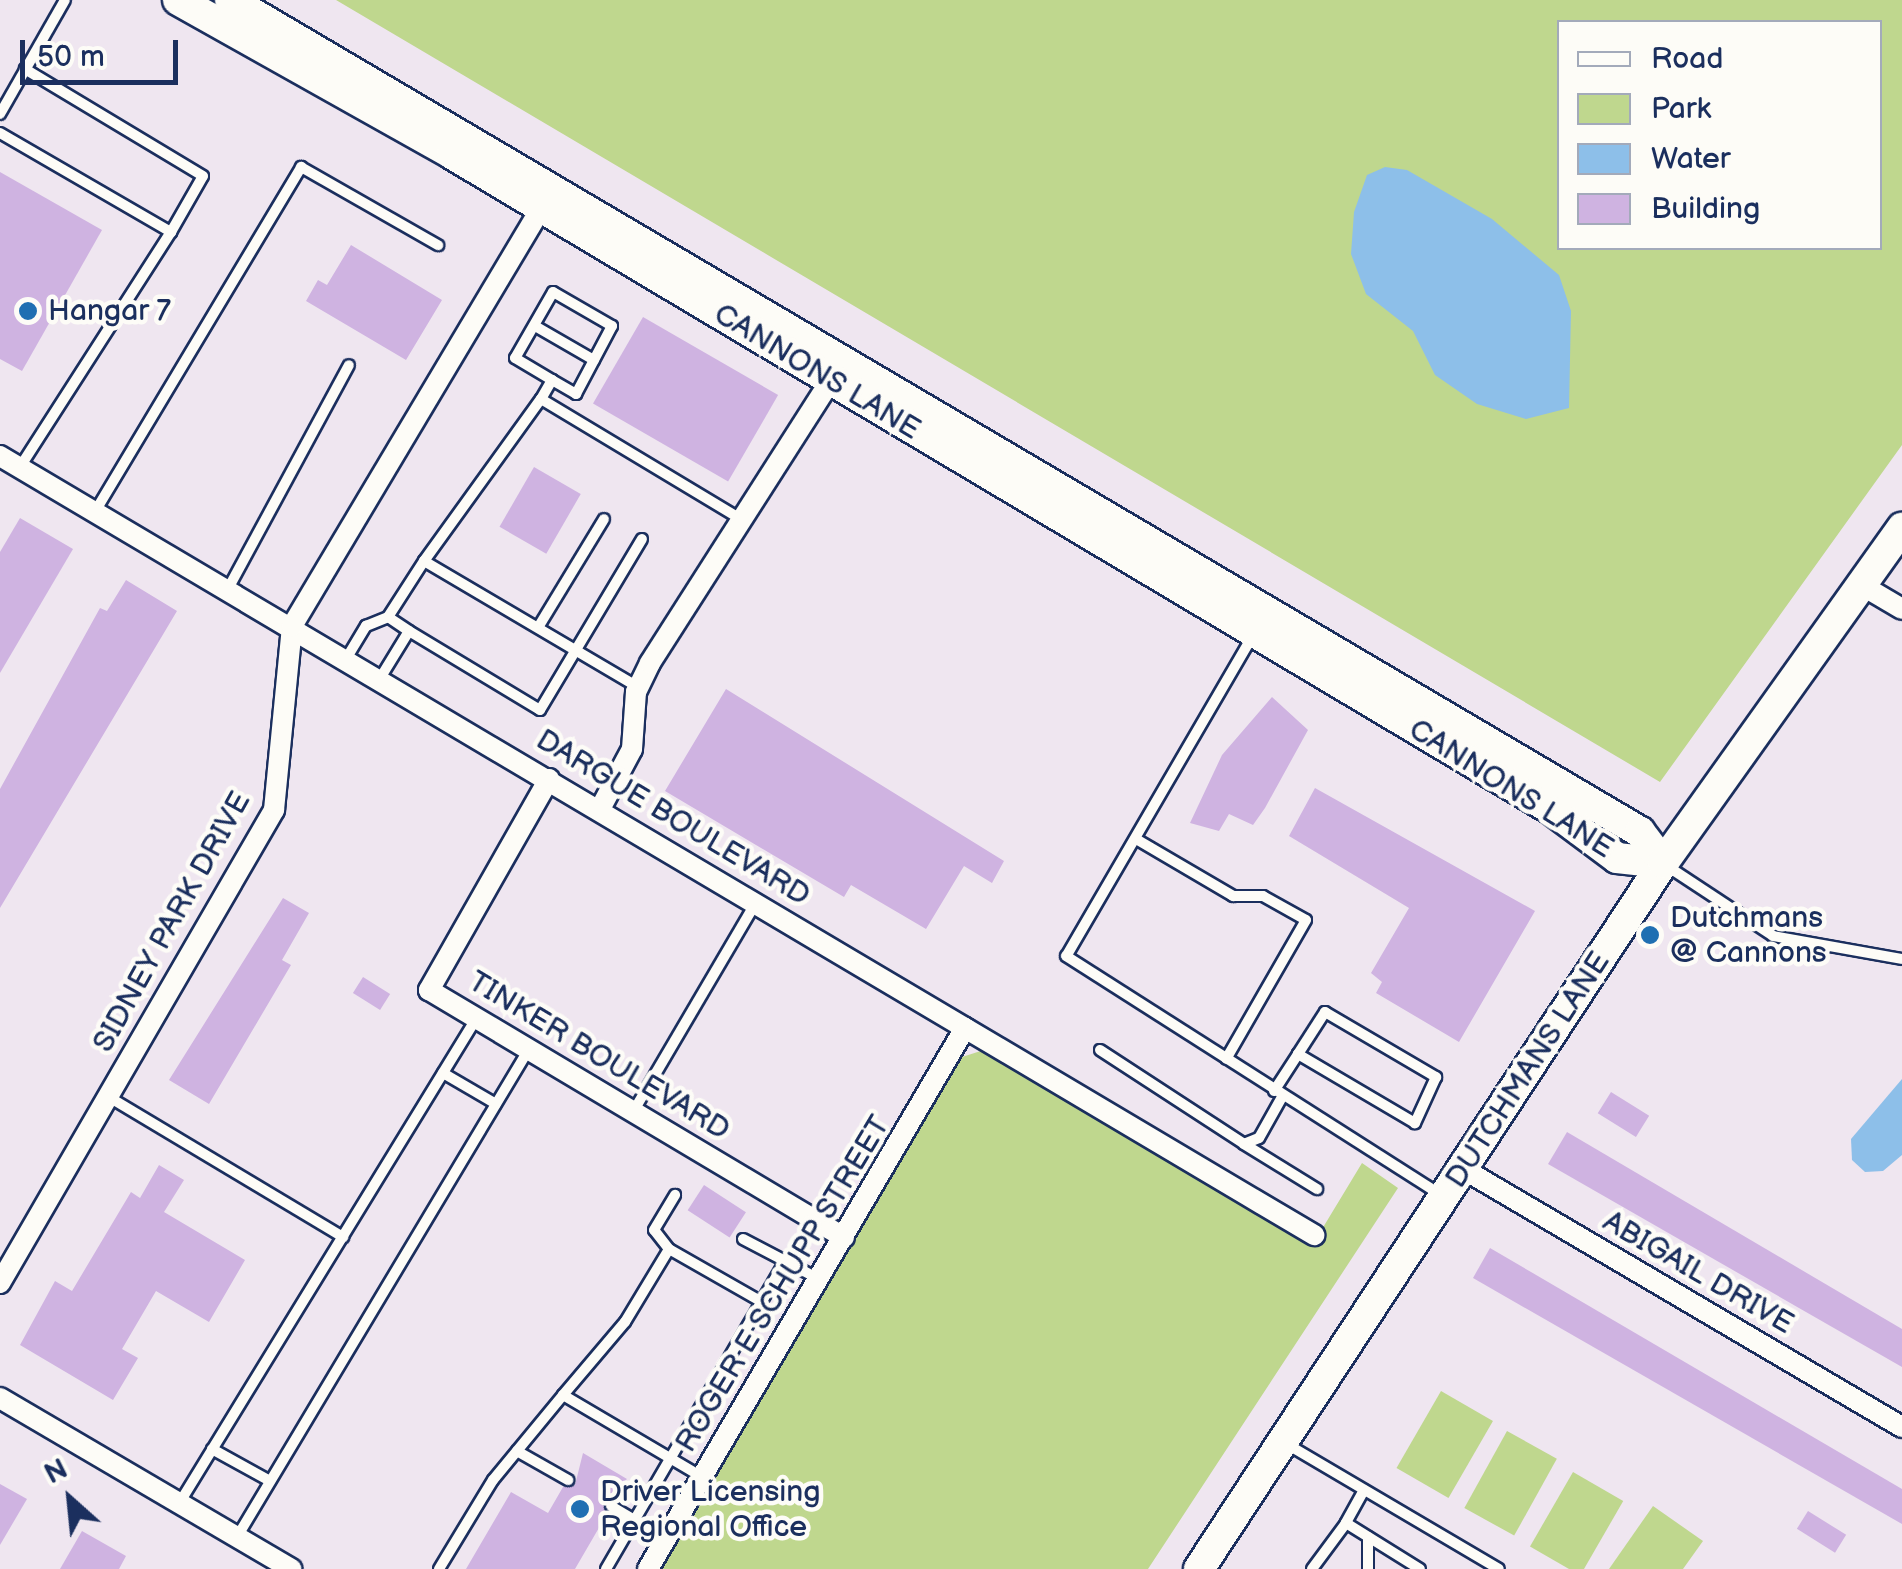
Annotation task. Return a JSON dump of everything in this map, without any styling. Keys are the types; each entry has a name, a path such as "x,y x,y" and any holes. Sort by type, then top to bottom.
{"main road":[{"name":"CANNONS LANE","path":"178,0 549,198"},
{"name":"CANNONS LANE","path":"230,0 549,198 838,369 1640,832 1663,863"},
{"name":"CANNONS LANE","path":"838,369 1255,632 1551,809 1617,858 1663,863"},
{"name":"DUTCHMANS LANE","path":"1199,1569 1465,1170 1663,863 1902,528"}],"street":[{"name":"SIDNEY PARK DRIVE","path":"0,1283 274,810 292,626 549,198"},
{"path":"600,809 632,749 638,687 739,518 838,369"},
{"name":"DARGUE BOULEVARD","path":"0,456 229,587 1314,1235"},
{"path":"1862,586 1902,609"},
{"name":"TINKER BOULEVARD","path":"549,778 428,990 844,1237"},
{"name":"ROGER E SCHUPP STREET","path":"648,1569 966,1028"},
{"name":"ABIGAIL DRIVE","path":"1465,1170 1902,1427"},
{"path":"0,1398 292,1569"}],"lane":[{"path":"0,114 64,0"},
{"path":"20,468 203,176 25,69"},
{"path":"0,132 171,232"},
{"path":"96,510 301,166 438,244"},
{"path":"553,292 612,326 594,360 576,394 515,358 553,292"},
{"path":"534,326 594,360"},
{"path":"229,587 349,366"},
{"path":"346,659 366,626 388,616 552,380"},
{"path":"541,400 739,518"},
{"path":"539,626 604,519"},
{"path":"388,616 540,710 580,651 642,539"},
{"path":"424,561 638,687"},
{"path":"379,680 410,631"},
{"path":"1255,632 1066,956 1446,1197"},
{"path":"1136,840 1233,896 1263,896 1306,920 1226,1058"},
{"path":"1663,863 1772,936 1902,959"},
{"path":"633,1112 756,901"},
{"path":"1244,1144 1259,1138 1298,1054 1325,1012 1436,1078 1415,1123 1298,1054"},
{"path":"180,1502 476,1019"},
{"path":"237,1536 529,1049"},
{"path":"1100,1050 1317,1188"},
{"path":"444,1072 496,1104"},
{"path":"108,1097 343,1237"},
{"path":"675,1195 654,1230 669,1249 762,1302"},
{"path":"743,1238 818,1279"},
{"path":"438,1569 518,1451 625,1322 669,1249"},
{"path":"606,1569 784,1262"},
{"path":"563,1395 702,1478"},
{"path":"1283,1442 1499,1569"},
{"path":"212,1449 270,1481"},
{"path":"518,1451 568,1480"},
{"path":"1312,1569 1364,1490"},
{"path":"612,1506 666,1538"},
{"path":"1346,1522 1420,1569"},
{"path":"1368,1536 1368,1569"}],"green space":[{"path":"336,0 1902,0 1902,445 1660,782"},
{"path":"993,1047 1316,1239 1362,1163 1398,1188 1148,1569 650,1569 959,1058"},
{"path":"1441,1391 1493,1421 1448,1498 1396,1468"},
{"path":"1507,1431 1557,1459 1514,1536 1464,1508"},
{"path":"1573,1472 1623,1501 1584,1569 1569,1569 1530,1546"},
{"path":"1653,1506 1703,1541 1683,1569 1609,1569"}],"water":[{"path":"1385,167 1407,170 1492,219 1559,275 1571,311 1569,408 1526,419 1477,404 1435,375 1413,331 1366,294 1351,254 1354,212 1367,175"},
{"path":"1902,1079 1902,1155 1883,1171 1865,1172 1852,1160 1851,1139"}],"building":[{"name":"Hangar 7","path":"0,172 102,230 22,371 0,359"},
{"path":"351,245 442,300 406,360 306,301 318,280 327,285"},
{"path":"643,317 778,395 728,482 593,404"},
{"path":"534,467 581,494 546,554 500,527"},
{"path":"20,518 73,549 0,673 0,552"},
{"path":"126,580 177,611 0,908 0,789 100,608 107,611"},
{"path":"726,689 1004,861 992,883 964,866 926,929 851,885 844,897 665,791"},
{"path":"1272,697 1308,730 1265,808 1253,825 1229,814 1219,831 1190,823 1222,755"},
{"path":"1315,788 1535,911 1459,1042 1376,993 1382,982 1371,973 1409,908 1289,836"},
{"path":"283,898 309,913 282,960 291,965 209,1104 169,1080"},
{"path":"363,977 390,994 380,1010 353,993"},
{"path":"1611,1092 1649,1116 1636,1137 1598,1113"},
{"path":"1567,1132 1902,1329 1902,1367 1548,1164"},
{"path":"159,1165 184,1180 164,1212 245,1260 209,1322 156,1291 122,1349 138,1358 113,1400 20,1345 55,1281 72,1291 131,1192 140,1198"},
{"path":"704,1185 746,1212 730,1237 688,1210"},
{"path":"1490,1248 1902,1489 1902,1524 1473,1278"},
{"name":"Driver Licensing Regional Office","path":"583,1453 627,1479 603,1502 607,1514 575,1569 466,1569 511,1492 548,1513 563,1487 575,1485"},
{"path":"0,1484 27,1499 0,1545"},
{"path":"1808,1511 1846,1535 1835,1553 1797,1529"},
{"path":"82,1531 126,1556 119,1569 60,1569"}],"place":[{"name":"Hangar 7","path":"28,311"},
{"name":"Dutchmans @ Cannons","path":"1650,935"},
{"name":"Driver Licensing Regional Office","path":"580,1509"}]}
